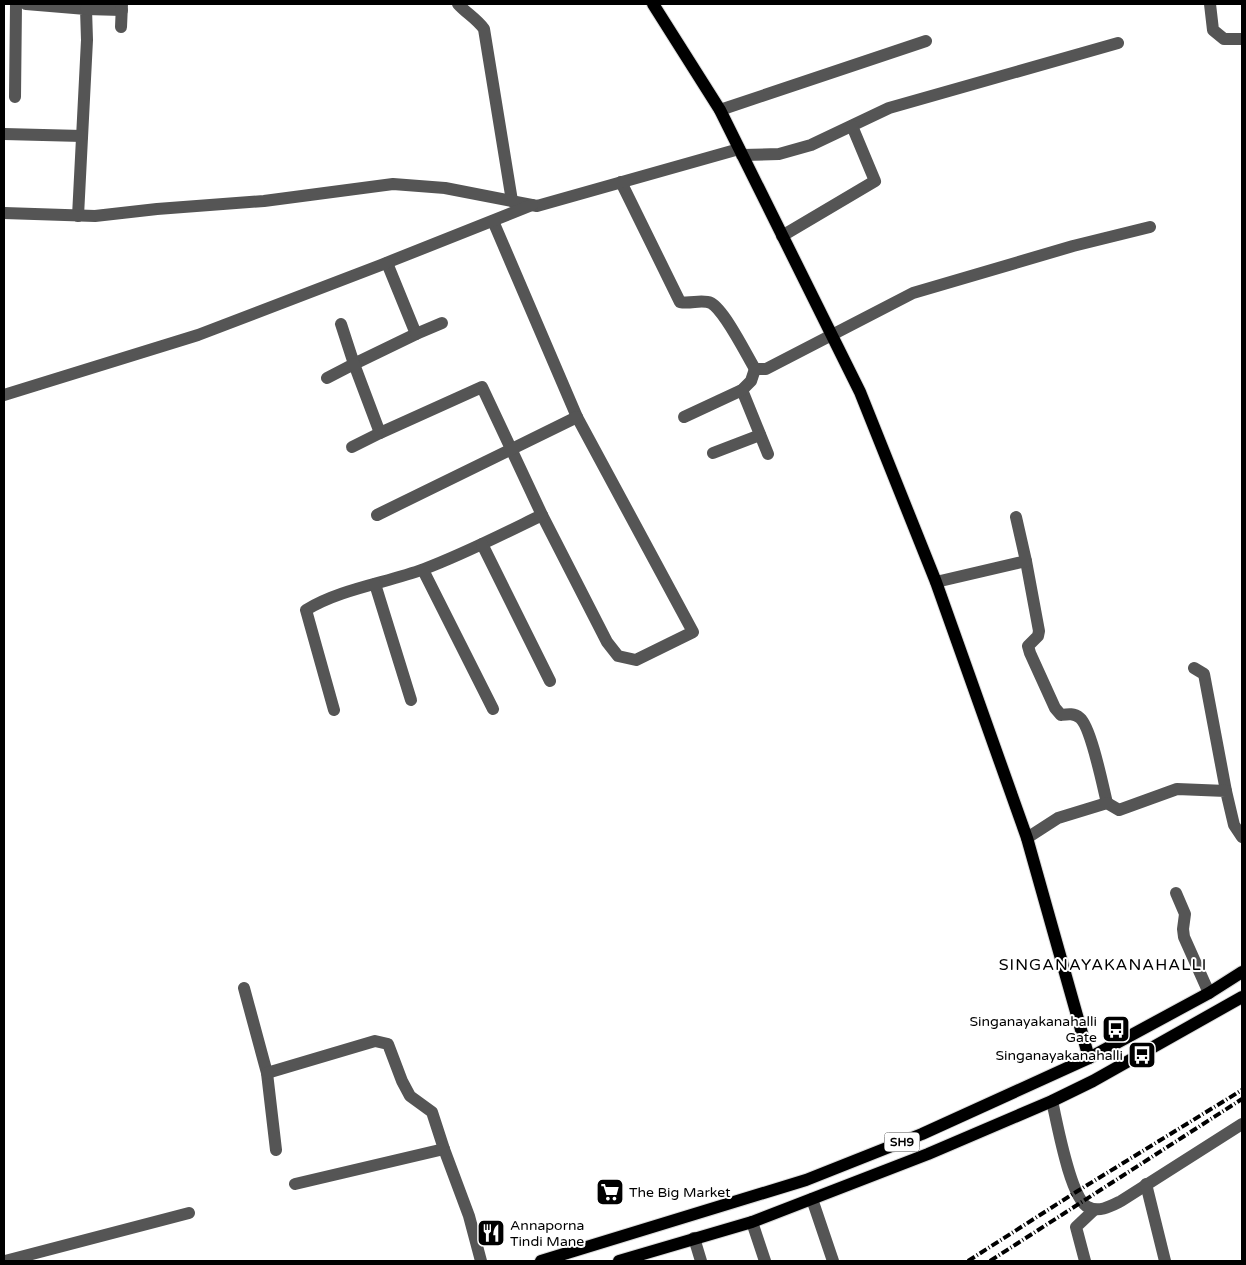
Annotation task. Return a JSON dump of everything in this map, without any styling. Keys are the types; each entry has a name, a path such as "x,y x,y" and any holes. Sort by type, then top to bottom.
{"main road":[{"path":"653,4 720,110 860,392 936,582 1027,838 1089,1058"},
{"name":"SH9","path":"541,1261 806,1180 922,1134 1089,1058 1209,993 1242,972"},
{"name":"SH9","path":"619,1261 752,1222 928,1154 1052,1101 1142,1055 1242,996"}],"street":[{"path":"15,97 10,75 16,4"},
{"path":"26,4 86,9 122,7 121,27"},
{"path":"458,4 479,21 484,28 512,200"},
{"path":"1210,4 1213,30 1224,39 1242,39"},
{"path":"78,216 87,40 86,9"},
{"path":"720,110 926,41"},
{"path":"4,395 198,335 532,205 544,204 621,182 740,152 779,154 811,145 890,108 1118,43"},
{"path":"782,236 875,181 852,126"},
{"path":"4,134 82,136"},
{"path":"621,182 680,302 690,304 701,300 712,304 722,313 755,369 751,381 742,390 684,417"},
{"path":"4,213 95,216 264,201 393,184 445,188 532,205"},
{"path":"352,447 482,387 542,515 607,642 618,656 636,660 693,632 577,417 493,220"},
{"path":"755,369 766,369 913,292 1073,246 1150,227"},
{"path":"387,263 416,334"},
{"path":"327,378 442,323"},
{"path":"340,324 380,433"},
{"path":"742,390 768,454"},
{"path":"376,515 577,417"},
{"path":"714,453 760,435"},
{"path":"334,710 306,610 324,600 422,570 542,515"},
{"path":"1016,517 1039,631 1038,636 1028,646 1030,653 1055,708 1061,715 1073,714 1085,724 1107,803 1119,810 1177,789 1226,791"},
{"path":"482,544 550,681"},
{"path":"936,582 1026,561"},
{"path":"422,570 493,709"},
{"path":"375,584 411,700"},
{"path":"1194,668 1204,674 1226,791 1234,825 1242,837"},
{"path":"1027,838 1058,818 1107,803"},
{"path":"1176,893 1185,914 1184,937 1209,993"},
{"path":"244,988 266,1073 276,1150"},
{"path":"266,1073 375,1041 388,1044 410,1096 432,1112 469,1216 481,1261"},
{"path":"1052,1101 1076,1192 1081,1203 1094,1210"},
{"path":"1085,1261 1076,1227 1094,1210 1108,1208 1242,1124"},
{"path":"295,1184 444,1149"},
{"path":"1146,1184 1165,1261"},
{"path":"812,1199 833,1261"},
{"path":"5,1261 189,1213"},
{"path":"752,1222 765,1261"},
{"path":"694,1238 701,1261"}],"railway":[{"path":"968,1261 1242,1090"},
{"path":"990,1261 1242,1099"}],"place":[{"name":"Singanayakanahalli Gate","path":"1116,1029"},
{"name":"Singanayakanahalli","path":"1142,1055"},
{"name":"The Big Market","path":"610,1192"},
{"name":"Annaporna Tindi Mane","path":"491,1233"}],"district":[{"name":"SINGANAYAKANAHALLI","path":"1103,965"}]}
